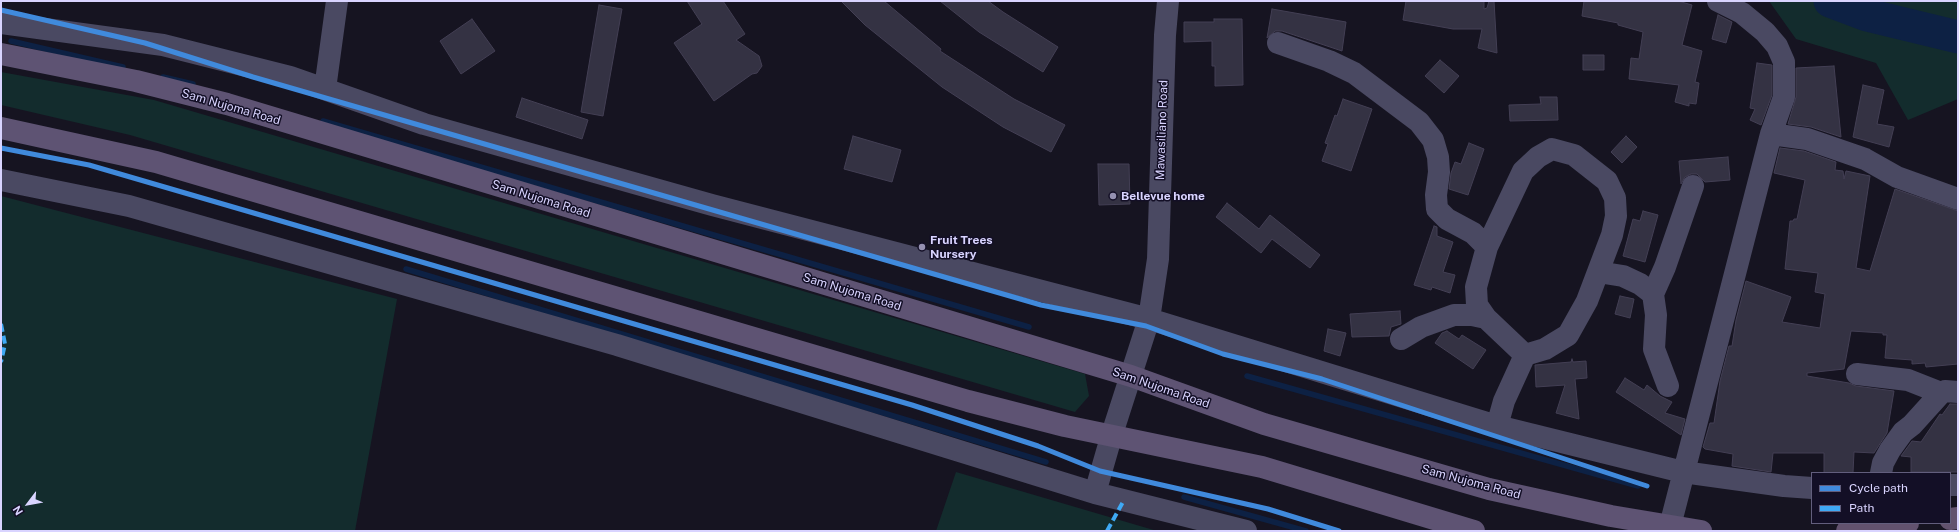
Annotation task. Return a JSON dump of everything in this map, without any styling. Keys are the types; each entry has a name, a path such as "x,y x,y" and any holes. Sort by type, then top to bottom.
{"highway":[{"path":"1847,531 1900,524"}],"main road":[{"name":"Sam Nujoma Road","path":"1,54 136,81 227,104 1131,376 1264,424 1489,489 1612,516 1701,531"},
{"path":"1,128 156,162 968,401 1065,426 1112,434 1262,467 1474,531"}],"street":[{"path":"325,90 337,1"},
{"name":"Mawasiliano Road","path":"1095,493 1112,434 1149,319 1158,259 1165,35 1168,1"},
{"path":"1670,526 1771,134 1784,97 1784,62 1776,46 1765,32 1742,13 1718,1"},
{"path":"1,23 163,45 290,77 424,124 712,205 1149,319 1496,426 1683,472 1784,486 1811,488"},
{"path":"1278,43 1329,61 1354,74 1419,122 1433,140 1438,157 1439,172 1437,209 1447,219 1473,233 1487,247"},
{"path":"1771,134 1807,139 1865,159 1897,177 1958,199"},
{"path":"1496,426 1504,401 1525,355 1545,349 1568,335 1587,301 1612,236 1616,216 1615,198 1607,181 1594,169 1574,155 1552,149 1538,157 1523,171 1487,247 1476,295 1477,305 1486,318 1525,355"},
{"path":"1,180 130,206 602,341 1095,493 1246,531"},
{"path":"1668,386 1654,349 1656,315 1653,294 1670,254 1693,186"},
{"path":"1598,272 1623,276 1640,284 1653,294"},
{"path":"1401,339 1422,327 1454,315 1472,315 1486,318"},
{"path":"1857,374 1908,380 1949,392"},
{"path":"1881,472 1883,463 1903,432 1912,426 1949,392"}],"green space":[{"path":"1769,1 1958,1 1958,99 1908,120 1876,63 1796,39"},
{"path":"1,72 154,100 1085,374 1089,396 1075,412 130,135 1,105"},
{"path":"1,196 397,299 355,531 1,531"},
{"path":"956,472 1157,531 936,531"}],"building":[{"path":"687,1 723,1 745,34 736,40 759,56 762,66 757,73 752,74 714,101 674,43 702,24"},
{"path":"841,1 884,1 941,49 940,51 1014,99 1065,125 1051,152 1003,127 942,87 865,25"},
{"path":"940,1 988,1 1058,47 1043,72 979,32"},
{"path":"1406,1 1484,1 1484,9 1487,8 1489,1 1494,1 1497,53 1478,48 1482,29 1453,29 1403,20"},
{"path":"1584,1 1678,1 1692,5 1682,45 1702,51 1695,82 1699,83 1696,104 1689,103 1689,106 1675,102 1679,85 1629,79 1631,58 1639,59 1643,32 1618,25 1618,23 1582,16"},
{"path":"599,5 622,9 603,116 581,112"},
{"path":"1272,9 1346,22 1342,51 1282,31 1275,31 1267,38"},
{"path":"1718,15 1732,22 1726,43 1712,39"},
{"path":"472,19 495,51 461,74 440,41"},
{"path":"1214,19 1242,19 1243,85 1215,86 1215,66 1212,66 1212,41 1184,42 1184,22 1214,22"},
{"path":"1583,55 1604,55 1604,70 1583,70"},
{"path":"1440,60 1459,76 1444,93 1425,76"},
{"path":"1757,63 1772,65 1772,95 1761,125 1750,120 1755,109 1750,108"},
{"path":"1834,66 1841,137 1811,127 1788,124 1796,97 1796,68"},
{"path":"1863,85 1884,90 1877,124 1894,127 1889,147 1853,137"},
{"path":"1540,97 1557,97 1558,120 1510,121 1509,105 1541,104"},
{"path":"522,98 588,120 582,139 516,117"},
{"path":"1343,99 1372,109 1351,171 1322,161 1328,144 1325,143 1335,115 1337,116"},
{"path":"853,136 901,150 892,182 844,169"},
{"path":"1626,136 1637,147 1622,163 1611,152"},
{"path":"1469,143 1484,149 1468,195 1449,189 1451,173 1455,162 1461,164"},
{"path":"1780,148 1804,151 1836,162 1835,170 1843,171 1844,179 1846,171 1870,176 1856,268 1870,271 1895,189 1958,211 1958,364 1926,367 1925,363 1912,364 1912,360 1885,358 1887,335 1883,335 1883,333 1851,331 1844,369 1807,373 1807,376 1849,383 1856,386 1894,391 1887,433 1874,453 1854,452 1853,472 1824,472 1824,453 1773,453 1771,472 1732,466 1733,454 1705,449 1703,447 1710,423 1714,423 1720,381 1729,346 1732,346 1736,320 1746,281 1791,297 1782,322 1820,328 1825,294 1815,292 1818,273 1785,269 1790,221 1797,219 1805,180 1774,173"},
{"path":"1728,157 1730,180 1705,182 1697,174 1691,174 1685,177 1681,184 1679,161"},
{"path":"1098,164 1129,164 1130,204 1099,205"},
{"path":"1227,203 1259,229 1270,215 1320,255 1310,268 1272,239 1261,253 1216,217"},
{"path":"1643,211 1658,215 1645,262 1623,256 1633,219 1640,221"},
{"path":"1434,226 1437,227 1437,236 1453,242 1443,272 1455,275 1450,293 1432,287 1431,290 1414,285"},
{"path":"1620,296 1634,299 1630,318 1615,314"},
{"path":"1400,311 1401,324 1391,327 1389,336 1352,337 1350,314"},
{"path":"1328,329 1346,333 1340,356 1324,351"},
{"path":"1447,331 1459,339 1462,335 1486,350 1473,369 1435,343 1442,333"},
{"path":"1572,359 1573,362 1586,361 1587,378 1575,379 1579,419 1556,413 1565,385 1536,387 1535,365 1571,362"},
{"path":"1625,378 1644,390 1647,385 1660,396 1672,402 1665,413 1685,419 1681,435 1616,392"},
{"path":"1950,404 1958,404 1958,472 1911,472 1911,457 1901,456 1912,441 1921,442 1940,414 1942,415"}],"waterway":[{"path":"1830,1 1867,15 1958,37"},
{"path":"11,41 123,67"},
{"path":"163,77 193,84"},
{"path":"323,121 1029,327"},
{"path":"406,269 1046,462"},
{"path":"1247,376 1638,486"},
{"path":"1184,497 1306,531"}],"marked path":[{"path":"1,324 5,344 1,362"},
{"path":"1107,531 1124,500"}],"cycle path":[{"path":"1,10 145,43 253,77 1041,305 1146,326 1223,354 1322,379 1647,486"},
{"path":"1,148 89,165 912,405 1038,446 1100,471 1268,509 1339,531"}],"place":[{"name":"Bellevue home","path":"1113,196"},
{"name":"Fruit Trees Nursery","path":"922,247"}]}
